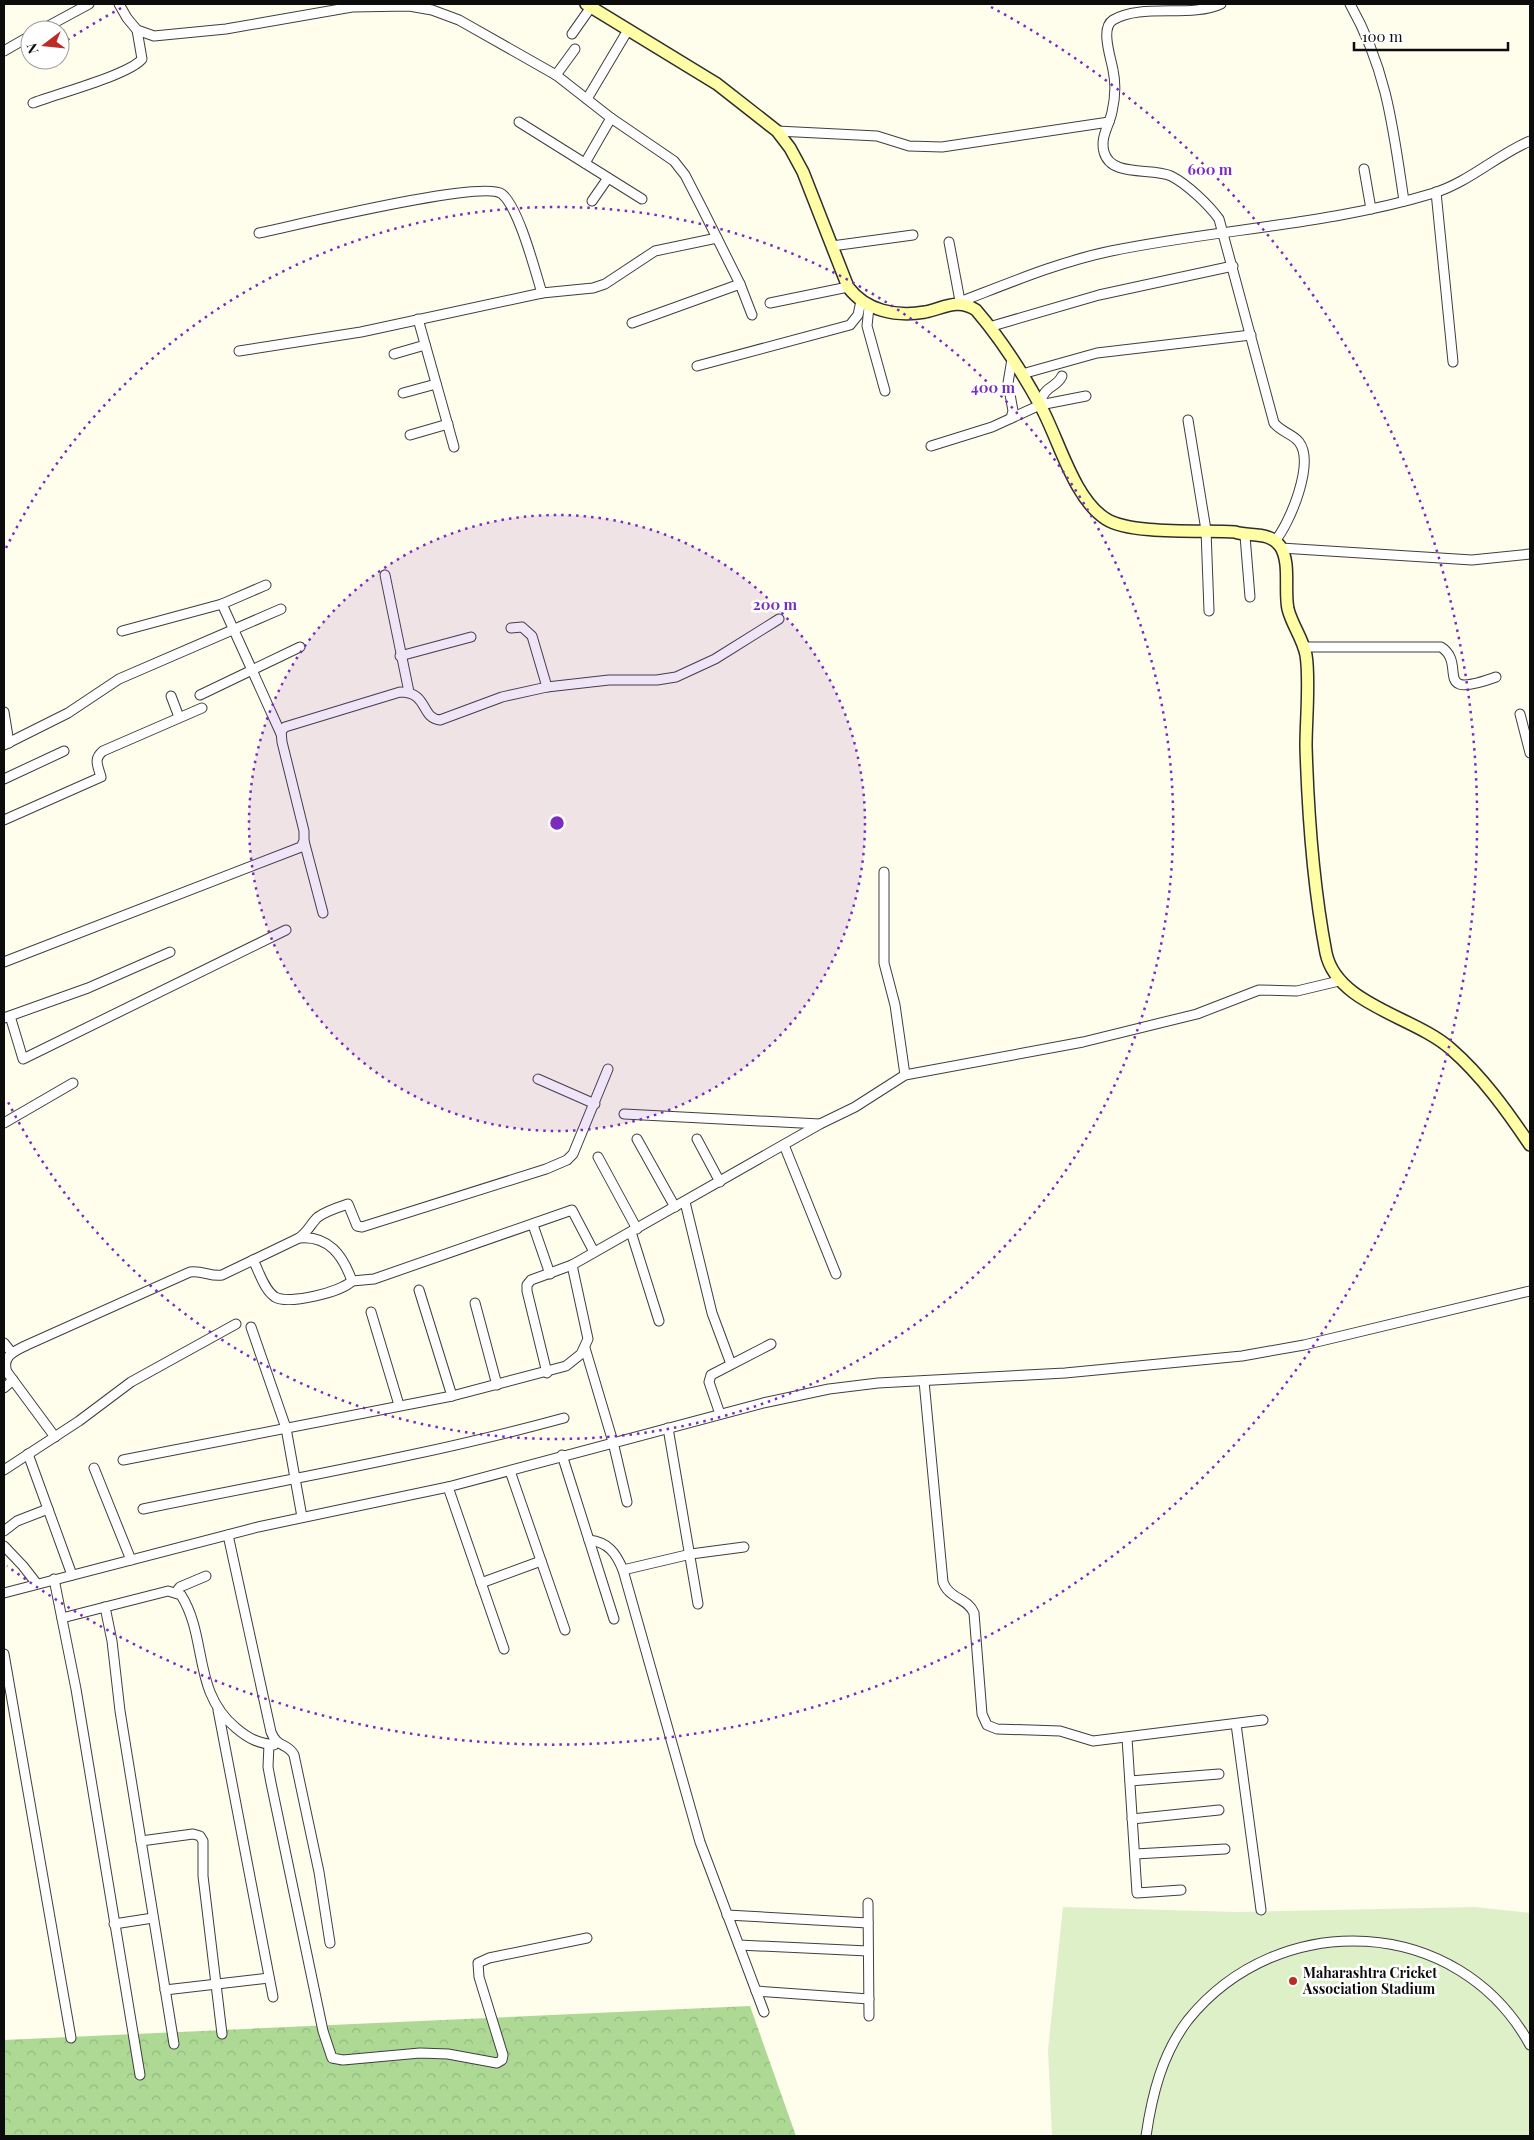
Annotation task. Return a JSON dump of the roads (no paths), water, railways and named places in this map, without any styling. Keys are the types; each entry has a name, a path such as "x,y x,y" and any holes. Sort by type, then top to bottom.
{"street":[{"path":"59,20 89,4"},
{"path":"32,103 121,74 137,65 142,59 137,30 119,4"},
{"path":"1221,4 1200,9 1124,16 1112,21 1108,28 1108,37 1114,73 1114,98 1103,139 1104,153 1109,162 1119,168 1156,171 1172,177 1213,211 1224,231 1274,423 1279,429 1298,441 1303,452 1304,476 1278,544 1285,568 1288,609 1306,655 1307,780 1314,878 1327,955 1339,981 1370,1002 1423,1029 1451,1048 1495,1096 1530,1145"},
{"path":"1350,4 1369,39 1390,104 1404,201"},
{"path":"137,30 154,36 226,29 353,5 409,6 432,10 459,20 556,75 610,118 674,161 692,188 740,284 752,315"},
{"path":"572,34 588,6 717,84 777,131 790,148 803,172 848,287 865,304 912,313 958,302 1075,260 1143,245 1224,231 1317,219 1404,201 1436,192 1530,141"},
{"path":"587,99 628,30"},
{"path":"4,51 20,42"},
{"path":"556,75 575,49"},
{"path":"585,163 610,118"},
{"path":"519,122 642,199"},
{"path":"777,131 877,136 909,146 942,147 1109,122"},
{"path":"1364,169 1371,208"},
{"path":"592,201 608,178"},
{"path":"259,233 449,193 495,191 503,195 517,222 542,293"},
{"path":"1436,192 1453,362"},
{"path":"832,246 912,235"},
{"path":"239,351 361,332 542,293 593,288 605,284 655,251 717,238"},
{"path":"949,242 958,302"},
{"path":"989,327 1099,295 1233,266"},
{"path":"632,323 740,284"},
{"path":"770,303 848,287"},
{"path":"958,302 968,304 976,310 1012,359 1040,405 1080,491 1106,519 1138,528 1206,530 1235,532 1245,536 1265,536 1278,544 1472,560 1530,554"},
{"path":"697,366 850,325 865,304"},
{"path":"865,304 867,326 885,391"},
{"path":"418,319 454,447"},
{"path":"1022,374 1097,353 1250,335"},
{"path":"394,354 425,344"},
{"path":"1011,418 1013,411 1008,383 1012,359"},
{"path":"1040,405 1046,391 1060,381 1062,376"},
{"path":"403,394 436,384"},
{"path":"931,446 1011,418 1040,405 1086,396"},
{"path":"1188,420 1206,530 1209,611"},
{"path":"410,435 448,424"},
{"path":"1245,536 1250,597"},
{"path":"385,575 400,656 409,692"},
{"path":"122,632 222,604 266,585"},
{"path":"222,604 281,734 304,830 304,841 323,913"},
{"path":"4,712 7,744 68,713 118,679 281,609"},
{"path":"281,734 286,728 388,695 409,692 420,698 434,720 440,720 502,697 547,687 609,680 656,680 676,677 715,659 778,619"},
{"path":"511,628 522,627 532,636 547,687"},
{"path":"400,656 471,637"},
{"path":"200,695 300,647"},
{"path":"1303,647 1441,647 1449,658 1456,682 1461,686 1473,686 1496,677"},
{"path":"171,696 179,717"},
{"path":"4,820 101,777 96,762 97,757 103,751 202,708"},
{"path":"1520,714 1530,753"},
{"path":"4,779 64,751"},
{"path":"4,959 294,852 304,841"},
{"path":"884,872 884,963 896,1005 905,1075"},
{"path":"170,952 88,988 7,1017 22,1059 286,930"},
{"path":"546,1373 527,1291 527,1285 532,1280 572,1265 820,1124 856,1107 905,1075 1084,1042 1197,1014 1259,990 1297,990 1339,981"},
{"path":"55,1437 13,1380 5,1366 6,1359 12,1353 190,1272 199,1270 216,1276 222,1276 299,1238 307,1233 319,1217 342,1206 348,1204 357,1226 362,1227 558,1165 573,1154 608,1069"},
{"path":"538,1079 594,1104"},
{"path":"4,1123 73,1082"},
{"path":"624,1114 820,1124"},
{"path":"697,1138 720,1182"},
{"path":"637,1139 675,1207"},
{"path":"784,1145 836,1274"},
{"path":"598,1157 634,1230 659,1321"},
{"path":"685,1202 712,1313 731,1364"},
{"path":"253,1260 270,1292 276,1298 285,1300 334,1292 352,1281 374,1279 534,1225 572,1210 594,1252"},
{"path":"534,1225 550,1274"},
{"path":"299,1238 311,1236 335,1248 346,1264 352,1281"},
{"path":"572,1265 587,1333 585,1348 613,1442 627,1502"},
{"path":"419,1290 452,1396"},
{"path":"4,1593 302,1517 448,1488 562,1455 720,1414 829,1389 878,1383 1065,1373 1242,1356 1304,1346 1530,1291"},
{"path":"476,1304 497,1385"},
{"path":"371,1312 399,1405"},
{"path":"5,1466 55,1437 131,1382 236,1324"},
{"path":"251,1327 286,1428 302,1517"},
{"path":"4,1343 12,1353"},
{"path":"720,1414 709,1382 711,1375 771,1344"},
{"path":"123,1460 452,1396 546,1373 573,1362 585,1348"},
{"path":"4,1388 13,1380"},
{"path":"924,1381 943,1582 948,1593 967,1602 974,1613 984,1721 990,1728 1060,1730 1093,1741 1264,1720"},
{"path":"143,1510 466,1444 564,1418"},
{"path":"668,1428 691,1554 698,1604"},
{"path":"28,1454 72,1575"},
{"path":"562,1455 614,1620"},
{"path":"94,1468 131,1560"},
{"path":"510,1471 565,1630"},
{"path":"448,1488 504,1649"},
{"path":"4,1531 17,1521 48,1510"},
{"path":"228,1535 251,1636 260,1691 271,1732 279,1745"},
{"path":"589,1540 601,1541 611,1548 623,1570 648,1651 689,1806 727,1915 764,2012"},
{"path":"4,1546 37,1584"},
{"path":"623,1570 691,1554 744,1547"},
{"path":"481,1583 541,1561"},
{"path":"176,1592 180,1587 206,1576"},
{"path":"54,1579 140,2075"},
{"path":"62,1618 168,1591 181,1595 187,1603 208,1690 218,1709 228,1722 248,1739 279,1745 291,1750 294,1755 319,1872 330,1943"},
{"path":"105,1607 112,1641 118,1698 174,2044"},
{"path":"4,1654 71,2038"},
{"path":"218,1709 273,1997"},
{"path":"1236,1724 1261,1910"},
{"path":"1127,1738 1137,1893 1182,1890"},
{"path":"269,1744 270,1783 322,2032 332,2058 343,2060 420,2053 448,2054 497,2063 502,2060 503,2055 479,1977 478,1963 489,1958 587,1938"},
{"path":"1130,1781 1218,1774"},
{"path":"1132,1819 1219,1810"},
{"path":"141,1841 193,1834 200,1836 203,1841 203,1876 222,2034"},
{"path":"1135,1854 1225,1849"},
{"path":"868,1903 869,2016"},
{"path":"727,1915 868,1923"},
{"path":"114,1924 153,1918"},
{"path":"1146,2136 1151,2099 1165,2058 1188,2021 1224,1984 1253,1965 1292,1948 1335,1940 1378,1941 1420,1951 1459,1970 1493,1996 1522,2029 1530,2045"},
{"path":"739,1945 868,1951"},
{"path":"165,1990 269,1978"},
{"path":"756,1991 869,1999"}],"place":[{"name":"Maharashtra Cricket Association Stadium","path":"1293,1981"}]}
